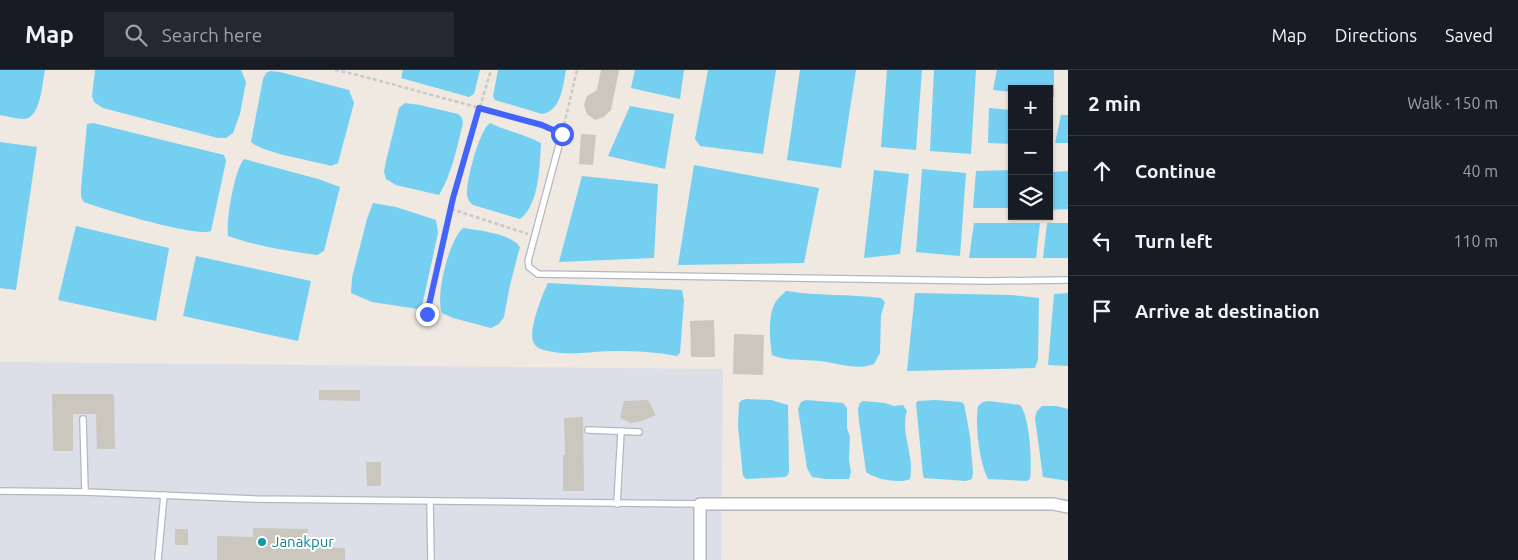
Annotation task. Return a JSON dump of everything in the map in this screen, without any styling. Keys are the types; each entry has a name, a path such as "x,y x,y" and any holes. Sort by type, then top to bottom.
{"street":[{"path":"700,560 700,504 1053,504 1068,507"}],"lane":[{"path":"562,134 528,261 529,267 538,274 987,281 1068,280"},
{"path":"83,419 85,492"},
{"path":"588,430 639,432"},
{"path":"617,504 620,431"},
{"path":"0,491 85,492 254,499 700,504"},
{"path":"158,560 164,495"},
{"path":"430,501 431,560"}],"path":[{"path":"335,70 542,125 562,134 577,70"},
{"path":"427,314 450,209 490,70"},
{"path":"450,209 534,236"}],"shaded area":[{"path":"0,362 723,369 721,560 0,560"}],"water":[{"path":"0,70 45,70 40,99 34,113 30,117 21,119 0,115"},
{"path":"95,70 241,70 246,82 240,114 233,133 226,138 218,138 103,108 94,102 92,96"},
{"path":"403,70 480,70 474,94 469,97 401,78"},
{"path":"498,70 566,70 557,103 548,112 542,114 495,100 493,96"},
{"path":"635,70 684,70 680,99 631,88"},
{"path":"708,70 776,70 763,154 700,146 695,139"},
{"path":"800,70 856,70 841,168 787,160"},
{"path":"887,70 922,70 916,150 881,147"},
{"path":"934,70 976,70 971,154 930,151"},
{"path":"997,70 1054,70 1054,97 1053,85 1008,85 1008,92 993,90"},
{"path":"270,71 349,90 354,103 338,163 331,166 289,156 266,150 251,142 263,79 266,73"},
{"path":"405,103 458,114 462,118 463,123 454,160 439,195 396,185 386,179 384,172 386,161 399,108"},
{"path":"630,106 674,114 665,169 608,156"},
{"path":"989,108 1008,110 1008,144 988,143"},
{"path":"1061,115 1068,115 1068,143 1055,143"},
{"path":"93,123 224,155 226,161 211,231 203,232 170,227 84,202 81,197 81,188 87,124"},
{"path":"490,123 541,143 535,195 526,213 520,219 473,205 467,195 474,157 482,135"},
{"path":"0,142 37,147 16,290 0,288"},
{"path":"244,159 318,179 340,187 324,251 317,255 294,252 228,236 228,219 232,196 237,174"},
{"path":"694,165 819,188 804,263 678,265"},
{"path":"922,169 966,173 960,256 916,252"},
{"path":"874,170 909,174 900,254 864,258"},
{"path":"1008,170 1008,208 973,208 976,171"},
{"path":"1068,171 1068,209 1053,210 1053,172"},
{"path":"582,176 658,184 654,258 559,262"},
{"path":"373,203 396,207 436,220 438,233 422,306 418,309 372,302 351,293 352,278"},
{"path":"974,223 1040,223 1036,258 969,258"},
{"path":"1047,223 1068,223 1068,258 1043,258"},
{"path":"76,226 169,248 156,321 58,300"},
{"path":"463,228 486,231 502,236 510,239 520,247 504,317 499,324 491,328 453,318 442,313 440,294 448,256 458,234"},
{"path":"196,256 311,281 298,341 183,316"},
{"path":"548,283 682,290 684,301 680,353 677,356 630,351 558,353 538,348 534,344 532,335 534,320"},
{"path":"786,291 881,298 885,302 881,315 880,353 874,364 854,367 772,355 770,319 774,305"},
{"path":"915,293 1011,295 1039,298 1038,360 1035,368 907,371"},
{"path":"1068,293 1068,366 1048,365 1054,294"},
{"path":"747,399 771,400 788,405 789,470 788,475 785,477 746,479 743,476 738,426 739,403"},
{"path":"806,400 843,403 847,408 851,472 849,479 812,477 807,468 798,409 801,402"},
{"path":"863,401 885,403 894,406 903,405 907,411 905,428 911,462 910,479 900,481 887,480 866,472 858,409"},
{"path":"918,401 961,402 964,404 970,436 972,479 966,481 924,478 916,403"},
{"path":"983,402 1020,405 1023,411 1028,429 1031,462 1030,479 1027,481 988,479 978,443 977,423 978,406"},
{"path":"1042,406 1056,406 1068,409 1068,481 1043,477 1035,418 1037,411"}],"building":[{"path":"601,70 619,70 611,110 604,117 595,120 587,114 584,105 587,96 597,90"},
{"path":"581,134 596,135 593,165 579,164"},
{"path":"714,320 715,357 691,357 690,321"},
{"path":"734,334 764,335 763,375 733,374"},
{"path":"319,390 360,390 360,401 319,400"},
{"path":"52,394 114,394 115,449 97,449 96,414 73,414 73,451 53,451"},
{"path":"648,400 656,415 631,423 620,418 624,401"},
{"path":"583,417 584,491 563,491 563,455 565,455 564,418"},
{"path":"366,462 381,462 381,486 367,486"},
{"name":"Janakpur","path":"253,528 308,529 307,547 345,548 345,560 217,560 217,536 253,537"},
{"path":"175,529 188,529 188,545 175,545"}],"place":[{"name":"Janakpur","path":"262,542"}],"route":[{"path":"427,314 453,198 479,108 542,125 562,134"}]}
